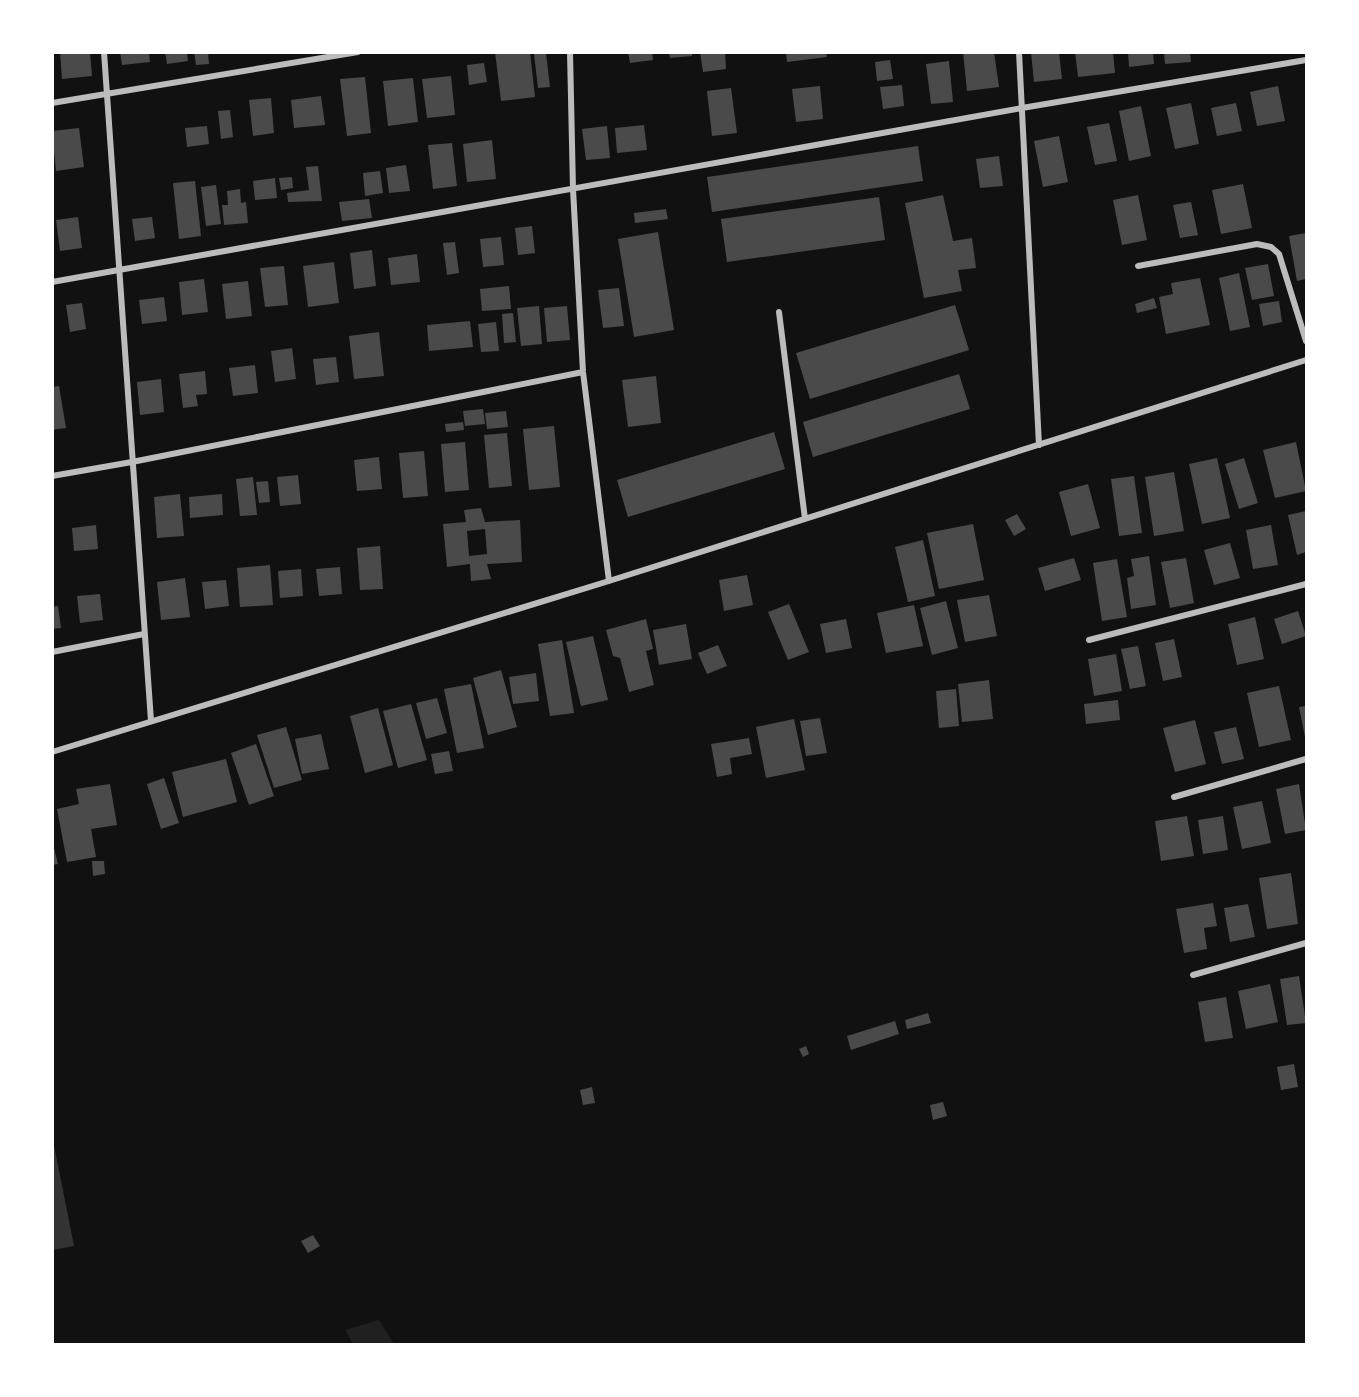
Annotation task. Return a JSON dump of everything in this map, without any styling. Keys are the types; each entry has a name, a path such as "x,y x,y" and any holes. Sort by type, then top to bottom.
{"street":[{"path":"104,52 151,720"},
{"path":"52,102 358,52"},
{"path":"570,52 573,189 583,372 609,581"},
{"path":"1019,52 1039,445"},
{"path":"52,282 1022,108 1306,60"},
{"path":"1138,266 1257,244 1272,247 1279,254 1306,341"},
{"path":"779,312 805,519"},
{"path":"52,752 609,581 1306,360"},
{"path":"52,476 583,372"},
{"path":"1089,640 1306,584"},
{"path":"52,652 144,634"},
{"path":"1174,797 1306,759"},
{"path":"1193,975 1306,943"}],"shaded area":[{"path":"52,1135 74,1246 53,1250 52,1250"},
{"path":"379,1320 394,1344 353,1344 345,1330"}],"building":[{"path":"60,52 90,52 92,76 62,79"},
{"path":"120,52 149,52 150,62 122,65"},
{"path":"165,52 187,52 188,61 167,64"},
{"path":"194,52 208,52 209,64 196,65"},
{"path":"495,52 530,52 535,97 501,101"},
{"path":"628,52 652,52 653,60 630,63"},
{"path":"669,52 692,52 692,56 670,58"},
{"path":"700,52 725,52 726,69 703,72"},
{"path":"786,52 826,52 827,57 787,62"},
{"path":"963,52 994,52 999,87 967,91"},
{"path":"1031,52 1059,52 1062,79 1034,82"},
{"path":"1075,52 1113,52 1115,73 1078,77"},
{"path":"1128,52 1153,52 1154,64 1129,67"},
{"path":"1164,52 1190,52 1191,62 1165,64"},
{"path":"546,53 550,87 538,88 534,54"},
{"path":"890,60 893,79 877,81 875,62"},
{"path":"949,61 953,102 931,104 926,64"},
{"path":"484,63 487,82 469,85 467,65"},
{"path":"451,76 455,115 427,118 422,79"},
{"path":"365,77 371,133 347,136 340,79"},
{"path":"413,78 418,122 388,126 383,81"},
{"path":"902,85 904,106 883,109 880,87"},
{"path":"820,86 823,119 796,122 792,89"},
{"path":"1278,86 1285,121 1257,126 1250,92"},
{"path":"731,88 737,133 712,136 707,91"},
{"path":"321,96 325,125 294,128 291,100"},
{"path":"271,98 274,133 253,136 249,100"},
{"path":"1191,103 1199,144 1175,149 1166,108"},
{"path":"1236,103 1242,131 1217,136 1211,108"},
{"path":"1141,106 1151,156 1129,161 1119,111"},
{"path":"230,110 233,137 221,139 218,111"},
{"path":"1109,123 1117,161 1095,165 1087,127"},
{"path":"644,125 647,150 617,153 615,128"},
{"path":"207,126 209,144 187,147 185,128"},
{"path":"607,126 610,158 586,160 582,129"},
{"path":"79,128 84,167 56,171 52,131"},
{"path":"1059,136 1068,182 1043,187 1034,141"},
{"path":"492,140 496,179 467,182 463,144"},
{"path":"452,143 457,186 433,189 428,145"},
{"path":"918,146 923,181 712,212 707,177"},
{"path":"999,156 1003,186 980,188 976,159"},
{"path":"406,165 410,191 389,193 386,168"},
{"path":"318,166 322,201 288,202 287,193 309,190 306,167"},
{"path":"380,171 383,193 365,196 363,173"},
{"path":"292,177 293,188 281,190 279,178"},
{"path":"275,178 277,198 255,200 253,181"},
{"path":"195,181 201,236 179,239 173,183"},
{"path":"1243,184 1252,228 1221,234 1212,190"},
{"path":"216,185 221,224 206,226 201,187"},
{"path":"240,189 241,203 246,202 248,223 224,225 222,205 228,205 227,191"},
{"path":"943,195 953,241 972,238 976,268 958,270 962,291 924,298 905,203"},
{"path":"1138,195 1147,240 1122,245 1113,200"},
{"path":"879,197 885,240 727,262 721,219"},
{"path":"369,199 372,218 342,221 339,202"},
{"path":"1191,202 1198,235 1180,238 1173,205"},
{"path":"666,209 668,219 635,223 634,213"},
{"path":"78,217 82,248 60,251 56,220"},
{"path":"152,217 155,238 135,241 132,219"},
{"path":"532,226 535,253 518,255 515,228"},
{"path":"658,232 674,330 634,337 618,239"},
{"path":"1306,233 1306,279 1297,281 1289,236"},
{"path":"501,237 504,265 483,267 480,239"},
{"path":"455,242 459,273 447,275 443,243"},
{"path":"372,250 376,286 354,289 350,253"},
{"path":"417,254 420,282 391,285 388,258"},
{"path":"334,262 339,303 308,307 303,266"},
{"path":"1268,264 1274,296 1252,300 1245,268"},
{"path":"284,266 288,305 265,307 260,268"},
{"path":"1239,273 1250,327 1230,331 1219,278"},
{"path":"1200,278 1210,325 1166,334 1159,297 1173,294 1171,283"},
{"path":"204,279 208,312 182,315 179,282"},
{"path":"248,281 252,316 226,319 222,284"},
{"path":"509,286 511,309 482,311 480,289"},
{"path":"619,288 624,326 603,328 598,290"},
{"path":"164,297 167,321 142,324 139,300"},
{"path":"1154,298 1157,308 1137,313 1135,304"},
{"path":"1279,301 1282,322 1263,326 1259,304"},
{"path":"82,303 86,329 70,332 66,305"},
{"path":"955,305 969,350 810,399 796,353"},
{"path":"539,306 542,344 521,346 517,308"},
{"path":"567,306 570,340 547,342 544,308"},
{"path":"513,313 516,342 504,343 502,314"},
{"path":"470,321 473,347 429,351 427,325"},
{"path":"496,322 499,351 481,352 478,324"},
{"path":"379,332 384,376 354,379 349,336"},
{"path":"292,348 296,379 275,382 271,351"},
{"path":"336,357 339,382 316,385 313,359"},
{"path":"255,365 258,393 233,396 229,368"},
{"path":"205,371 207,394 196,395 198,406 183,408 179,374"},
{"path":"959,374 970,409 813,457 803,422"},
{"path":"656,376 661,423 628,427 622,380"},
{"path":"161,379 164,412 140,415 137,382"},
{"path":"59,386 66,428 52,430 52,387"},
{"path":"483,409 485,424 465,426 463,411"},
{"path":"506,411 508,427 487,429 485,413"},
{"path":"463,422 464,430 446,432 445,424"},
{"path":"554,426 560,487 529,490 523,429"},
{"path":"774,432 785,469 628,517 617,480"},
{"path":"507,433 512,486 489,488 484,435"},
{"path":"465,442 469,490 445,492 441,444"},
{"path":"1296,442 1306,491 1275,498 1263,450"},
{"path":"424,451 428,496 403,498 399,453"},
{"path":"379,457 382,489 357,491 354,460"},
{"path":"1217,458 1230,518 1202,524 1189,464"},
{"path":"1244,458 1258,503 1239,509 1225,464"},
{"path":"1174,472 1184,531 1154,536 1145,477"},
{"path":"298,475 301,504 280,506 277,477"},
{"path":"1134,476 1142,533 1119,536 1111,479"},
{"path":"253,477 257,515 240,516 236,479"},
{"path":"268,481 270,502 259,503 256,482"},
{"path":"1088,484 1100,528 1071,536 1059,492"},
{"path":"180,494 184,536 157,538 154,497"},
{"path":"222,494 223,515 190,518 189,497"},
{"path":"481,508 485,522 520,520 522,562 487,564 491,579 471,581 470,564 447,567 443,524 466,522 464,510","holes":["485,529 487,554 469,556 467,531"]},
{"path":"1306,511 1306,552 1297,555 1288,515"},
{"path":"1017,514 1026,529 1014,536 1005,520"},
{"path":"973,524 984,580 939,589 927,533"},
{"path":"96,525 98,549 74,551 72,528"},
{"path":"1271,525 1278,565 1253,569 1246,530"},
{"path":"923,540 935,596 908,602 895,547"},
{"path":"1230,543 1240,578 1214,585 1204,550"},
{"path":"380,546 383,589 360,590 357,548"},
{"path":"1149,556 1156,605 1131,609 1127,578 1134,576 1131,559"},
{"path":"1074,558 1081,580 1045,591 1038,568"},
{"path":"1186,558 1194,603 1170,608 1161,562"},
{"path":"1117,559 1127,617 1102,621 1093,563"},
{"path":"270,565 273,605 240,607 237,568"},
{"path":"340,567 342,594 319,596 316,569"},
{"path":"301,569 303,596 280,598 278,571"},
{"path":"747,575 753,605 724,611 719,580"},
{"path":"185,578 190,617 161,620 157,582"},
{"path":"226,580 229,606 205,609 202,582"},
{"path":"100,594 103,620 80,623 77,596"},
{"path":"989,595 997,636 965,642 957,600"},
{"path":"946,601 958,648 932,655 920,608"},
{"path":"789,604 809,652 788,660 768,612"},
{"path":"914,605 923,646 886,653 877,613"},
{"path":"58,606 61,628 52,629 52,607"},
{"path":"1298,611 1306,636 1282,644 1274,619"},
{"path":"1255,617 1264,659 1237,665 1228,624"},
{"path":"646,619 653,649 646,651 654,685 629,692 620,658 613,656 606,630"},
{"path":"846,619 852,648 826,653 820,624"},
{"path":"686,624 692,659 659,665 653,630"},
{"path":"593,636 608,700 581,706 566,642"},
{"path":"1174,639 1182,677 1163,681 1155,643"},
{"path":"562,640 574,713 550,716 538,644"},
{"path":"718,645 727,666 707,674 698,653"},
{"path":"1138,646 1146,686 1130,689 1121,649"},
{"path":"1116,654 1122,691 1094,696 1088,659"},
{"path":"501,670 517,727 488,735 473,678"},
{"path":"536,673 539,701 513,704 509,677"},
{"path":"989,680 993,719 962,722 958,684"},
{"path":"471,684 484,748 457,753 444,689"},
{"path":"1279,686 1291,740 1259,747 1247,693"},
{"path":"956,689 959,726 939,728 936,691"},
{"path":"437,698 447,733 426,739 416,703"},
{"path":"1118,700 1120,720 1086,724 1084,704"},
{"path":"411,704 427,760 398,768 383,711"},
{"path":"1306,706 1306,737 1305,737 1299,707"},
{"path":"378,708 393,765 365,773 350,716"},
{"path":"820,718 827,753 806,756 800,721"},
{"path":"794,719 805,770 766,778 756,727"},
{"path":"1195,720 1206,764 1175,772 1163,728"},
{"path":"286,727 302,780 274,788 257,735"},
{"path":"1236,727 1244,759 1222,764 1214,732"},
{"path":"321,734 329,769 302,774 295,739"},
{"path":"749,738 752,754 730,758 732,774 717,777 711,744"},
{"path":"256,744 274,796 249,805 231,753"},
{"path":"449,751 453,771 435,774 431,754"},
{"path":"226,759 237,802 183,817 172,772"},
{"path":"164,778 179,823 161,829 147,784"},
{"path":"110,784 117,825 91,829 96,857 67,862 57,809 79,804 76,789"},
{"path":"1299,784 1306,830 1285,834 1276,789"},
{"path":"1262,801 1271,843 1242,849 1233,807"},
{"path":"1187,816 1194,856 1161,861 1155,821"},
{"path":"1223,816 1228,850 1203,854 1198,820"},
{"path":"52,840 58,864 52,865"},
{"path":"92,861 104,861 105,874 93,876"},
{"path":"1291,873 1298,924 1267,929 1259,878"},
{"path":"1213,903 1217,926 1204,928 1207,949 1184,953 1176,909"},
{"path":"1248,904 1255,937 1230,942 1224,908"},
{"path":"1299,976 1306,1023 1287,1025 1280,979"},
{"path":"1270,984 1278,1022 1246,1029 1238,991"},
{"path":"1226,997 1233,1038 1205,1042 1198,1002"},
{"path":"928,1013 931,1023 907,1029 905,1020"},
{"path":"895,1021 899,1034 851,1050 847,1036"},
{"path":"806,1046 809,1054 803,1057 799,1049"},
{"path":"1294,1064 1298,1087 1281,1090 1277,1067"},
{"path":"592,1087 595,1103 583,1105 580,1090"},
{"path":"943,1102 947,1116 933,1120 930,1105"},
{"path":"313,1235 320,1246 308,1253 301,1241"}]}
